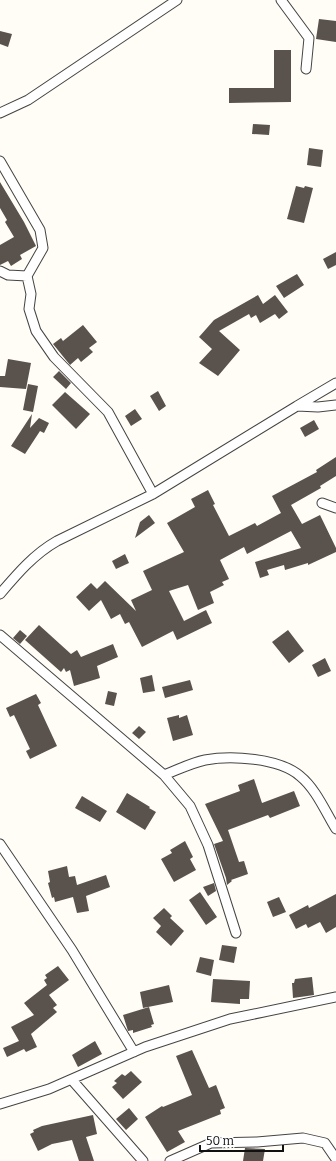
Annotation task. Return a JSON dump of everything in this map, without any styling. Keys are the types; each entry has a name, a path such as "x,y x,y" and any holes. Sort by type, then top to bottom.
{"street":[{"path":"1,111 28,100 177,0"},
{"path":"281,0 309,38 306,69"},
{"path":"0,161 40,230 43,248 27,276 31,294 29,310 36,331 54,357 108,412 153,494"},
{"path":"0,271 8,275 27,276"},
{"path":"0,594 19,571 44,548 153,494 336,383"},
{"path":"297,406 318,407 336,405"},
{"path":"322,503 336,508"},
{"path":"0,635 164,775 190,806 208,845 236,933"},
{"path":"164,775 205,760 252,759 275,763 289,768 300,776 314,792 336,829"},
{"path":"0,844 72,950 134,1052"},
{"path":"0,1104 49,1089 134,1052 230,1019 336,998"},
{"path":"72,1080 143,1161"},
{"path":"170,1161 211,1143 257,1142 303,1138 325,1143 336,1159"}],"building":[{"path":"319,19 336,21 336,42 316,39"},
{"path":"0,31 12,34 8,47 0,44"},
{"path":"274,50 291,50 291,102 229,103 229,88 274,88"},
{"path":"253,124 270,125 269,135 252,134"},
{"path":"309,148 323,150 321,167 307,165"},
{"path":"0,182 24,222 36,246 20,255 22,259 11,266 8,261 0,265 0,245 14,237 5,222 7,220 0,208"},
{"path":"296,186 313,188 304,223 287,219"},
{"path":"336,252 336,265 328,269 323,259"},
{"path":"297,274 304,285 284,298 276,286"},
{"path":"258,295 263,304 275,295 288,312 279,319 275,314 260,323 256,315 251,318 249,314 219,331 240,350 218,376 199,363 212,349 199,337 214,320"},
{"path":"83,325 97,342 89,348 93,352 81,362 78,358 70,365 53,344 61,338 63,341"},
{"path":"8,359 31,363 26,389 0,387 0,376 5,376"},
{"path":"59,371 71,383 66,389 53,377"},
{"path":"28,384 38,386 33,412 23,410"},
{"path":"158,391 166,406 159,411 150,396"},
{"path":"65,392 90,414 76,429 52,405"},
{"path":"135,409 142,419 131,426 125,416"},
{"path":"32,414 30,428 39,418 49,423 44,433 40,431 25,454 11,446"},
{"path":"314,420 319,429 305,437 300,428"},
{"path":"336,457 336,476 320,486 321,488 291,505 302,524 320,515 336,548 336,552 308,565 308,563 285,570 284,565 267,570 269,575 260,578 255,562 301,548 291,531 247,554 244,547 220,560 229,579 222,582 224,585 210,592 214,603 198,610 188,585 169,591 184,621 206,610 212,623 177,640 173,631 142,647 129,622 125,624 120,614 111,619 101,600 89,611 76,597 91,583 97,589 105,581 136,611 131,600 152,590 143,571 184,552 167,523 195,507 191,499 208,490 215,504 213,505 229,536 255,523 257,526 281,513 272,496 317,472 316,470"},
{"path":"149,515 155,523 135,538 140,522"},
{"path":"125,554 129,563 116,569 112,561"},
{"path":"39,625 71,654 77,650 81,657 113,644 118,657 97,666 100,678 74,686 70,670 66,672 64,668 61,672 25,640"},
{"path":"20,630 27,636 20,644 13,638"},
{"path":"288,630 304,651 289,663 272,642"},
{"path":"325,658 331,671 318,677 312,665"},
{"path":"152,675 155,691 143,693 140,678"},
{"path":"190,680 193,690 165,698 162,687"},
{"path":"108,691 117,693 114,706 105,704"},
{"path":"36,694 41,703 38,705 57,746 30,759 26,751 30,749 14,715 10,717 6,708"},
{"path":"179,715 179,718 187,715 193,735 173,741 167,718"},
{"path":"139,726 146,732 139,739 132,733"},
{"path":"254,779 262,803 294,791 300,806 270,818 268,815 228,830 239,862 244,861 248,874 231,880 232,881 227,885 214,844 223,841 205,804 240,791 238,785"},
{"path":"127,793 156,812 145,830 116,812"},
{"path":"82,796 107,811 100,822 75,808"},
{"path":"185,841 193,857 190,859 196,870 174,882 161,859 172,853 170,850"},
{"path":"67,866 69,877 75,876 77,885 106,875 110,887 86,896 89,911 77,913 73,897 55,902 54,897 52,898 48,883 50,882 48,871"},
{"path":"214,883 216,891 208,896 203,887"},
{"path":"200,892 217,917 206,925 189,900"},
{"path":"336,894 336,927 326,933 320,922 308,928 306,924 296,929 289,915 308,905 309,908"},
{"path":"279,897 286,912 273,917 267,902"},
{"path":"164,908 172,916 170,918 184,931 171,946 156,932 161,926 153,918"},
{"path":"222,945 237,947 234,963 219,960"},
{"path":"200,957 214,960 211,976 196,972"},
{"path":"58,966 69,980 49,995 57,1005 53,1008 57,1012 31,1034 37,1047 26,1052 24,1049 7,1057 3,1048 19,1041 11,1027 34,1015 24,1003 47,985 44,980 47,978 45,975"},
{"path":"312,977 314,995 293,998 292,983 294,983 295,979"},
{"path":"213,979 250,981 249,999 240,999 240,1004 211,1002"},
{"path":"169,985 173,1002 143,1008 140,992"},
{"path":"149,1007 154,1024 151,1025 152,1027 133,1033 133,1030 128,1031 123,1015"},
{"path":"95,1041 102,1054 78,1067 72,1055"},
{"path":"192,1050 209,1088 216,1085 225,1108 220,1110 221,1114 178,1131 185,1142 167,1152 145,1117 162,1106 163,1107 192,1095 176,1056"},
{"path":"131,1071 142,1082 123,1099 112,1087 117,1083 114,1081 122,1074 125,1076"},
{"path":"129,1108 138,1119 126,1130 116,1119"},
{"path":"93,1115 97,1134 86,1137 94,1161 79,1161 72,1140 52,1144 38,1151 30,1134 34,1132 33,1130 42,1126"},
{"path":"245,1148 265,1149 263,1161 243,1161"}]}
